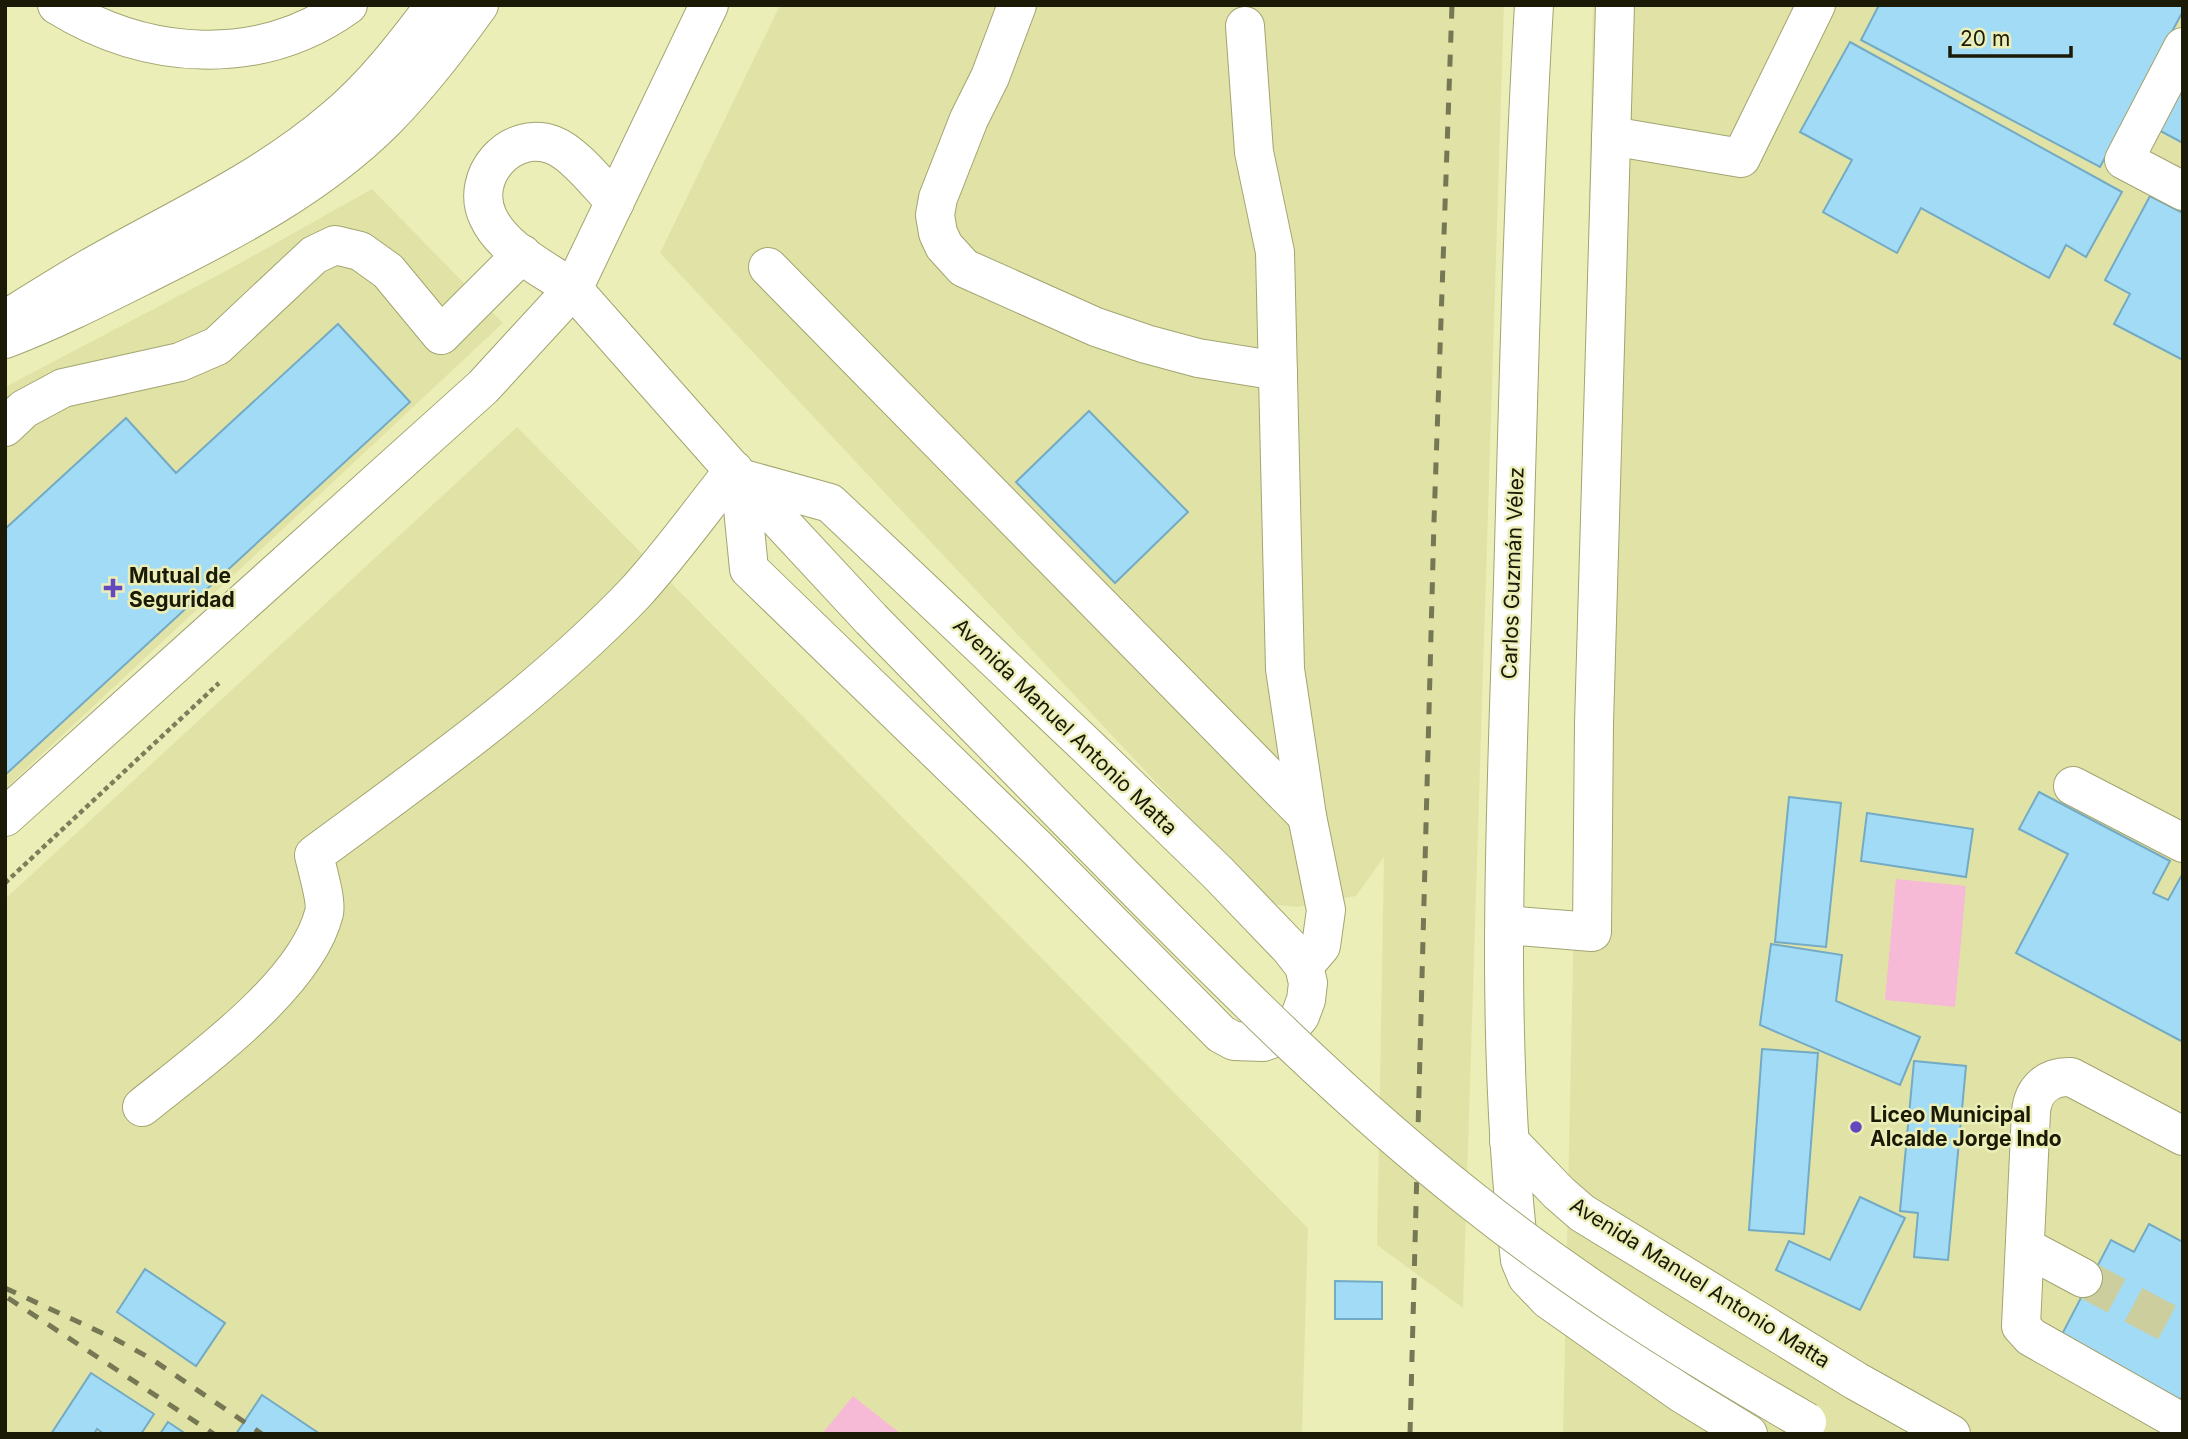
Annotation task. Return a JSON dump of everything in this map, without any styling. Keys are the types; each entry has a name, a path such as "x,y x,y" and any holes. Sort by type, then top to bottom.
{"main road":[{"path":"57,5 90,24 124,38 195,50 232,49 269,42 305,29 348,5"},
{"path":"5,320 89,268 237,188 281,159 334,120 406,43 435,5"},
{"path":"5,339 90,302 226,232 290,195 332,166 406,98 437,63 479,5"},
{"path":"5,817 483,387 573,289 709,5"},
{"path":"1017,5 990,77 969,119 938,198 935,215 938,233 944,246 964,268 1096,327 1198,358 1278,371"},
{"name":"Carlos Guzmán Vélez","path":"1509,1140 1505,1086 1507,786 1523,245 1534,5"},
{"path":"1506,925 1592,932 1594,723 1615,5"},
{"path":"1611,136 1741,158 1816,5"},
{"path":"737,474 749,569 1038,849 1221,1034 1234,1041 1263,1042 1289,1029 1300,1016 1306,1000 1308,983 1304,966 1321,946 1326,910 1307,816 1285,669 1275,252 1254,152 1245,26"},
{"path":"2183,47 2124,160 2183,191"},
{"path":"615,202 567,153 552,144 534,141 517,145 502,154 490,167 484,183 483,201 488,218 509,244 573,289 737,474 871,619 1209,964 1293,1046 1380,1125 1471,1200 1565,1270 1724,1374 1819,1428"},
{"path":"5,427 24,410 63,388 180,362 217,346 314,255 335,245 360,251 388,271 441,335 522,254"},
{"path":"768,267 1307,816"},
{"path":"142,1107 223,1042 287,980 312,944 325,911 314,855 539,684 633,594 737,474"},
{"name":"Avenida Manuel Antonio Matta","path":"737,474 830,503 1208,864 1290,948 1304,966"},
{"path":"2073,786 2183,843"},
{"path":"2172,1425 2031,1337 2021,1326 2032,1102 2043,1084 2052,1079 2071,1077 2183,1136"},
{"path":"1509,1140 1520,1260 1527,1276 1549,1300 1587,1329 1681,1393 1748,1434"},
{"name":"Avenida Manuel Antonio Matta","path":"1509,1140 1559,1193 1583,1213 1856,1381 1951,1434"},
{"path":"2025,1247 2083,1278"}],"shaded area":[{"path":"780,5 1504,5 1463,1308 1377,1245 1384,857 1356,896 1297,907 1270,904 660,253"},
{"path":"1593,5 2183,5 2183,1434 1563,1434"},
{"name":"Mutual de Seguridad","path":"372,189 503,323 5,789 5,387 224,272"},
{"path":"517,427 1308,1228 1302,1434 5,1434 5,899"},
{"path":"1896,879 1966,886 1955,1007 1885,1000"},
{"path":"853,1396 901,1434 822,1434"}],"building":[{"path":"1879,5 2183,5 2183,11 2100,167 1861,40"},
{"path":"1850,42 2122,192 2086,257 2066,245 2049,278 1921,208 1897,253 1823,212 1852,160 1800,132"},
{"path":"2183,72 2183,143 2153,127"},
{"path":"2150,196 2183,213 2183,360 2114,324 2130,294 2105,280"},
{"path":"338,324 410,402 5,775 5,529 126,418 176,473"},
{"path":"1089,411 1188,512 1115,583 1016,482"},
{"path":"2039,792 2170,861 2153,893 2168,900 2183,873 2183,1042 2016,953 2068,854 2019,829"},
{"path":"1789,797 1841,803 1826,947 1775,942"},
{"path":"1867,813 1973,829 1966,877 1861,861"},
{"path":"1771,944 1842,955 1836,1001 1920,1037 1900,1085 1760,1025"},
{"path":"1762,1049 1818,1053 1804,1234 1749,1230"},
{"path":"1914,1061 1966,1066 1948,1260 1914,1257 1918,1213 1900,1211"},
{"path":"1860,1197 1905,1218 1860,1310 1776,1270 1789,1241 1830,1260"},
{"path":"2149,1224 2183,1242 2183,1395 2178,1405 2058,1342 2111,1240 2134,1252"},
{"path":"145,1269 225,1323 196,1366 117,1312"},
{"path":"1335,1281 1382,1282 1382,1319 1335,1319"},
{"path":"91,1373 154,1414 141,1434 104,1434 97,1429 94,1434 51,1434"},
{"path":"262,1395 320,1434 236,1434"},
{"path":"168,1422 186,1434 160,1434"}],"tunnel":[{"path":"2083,1278 2183,1331"}],"railway":[{"path":"1410,1434 1434,521 1452,5"},
{"path":"5,1288 150,1358 262,1434"},
{"path":"8,1298 214,1434"}],"place":[{"name":"Mutual de Seguridad","path":"113,588"},
{"name":"Liceo Municipal Alcalde Jorge Indo","path":"1856,1127"}]}
